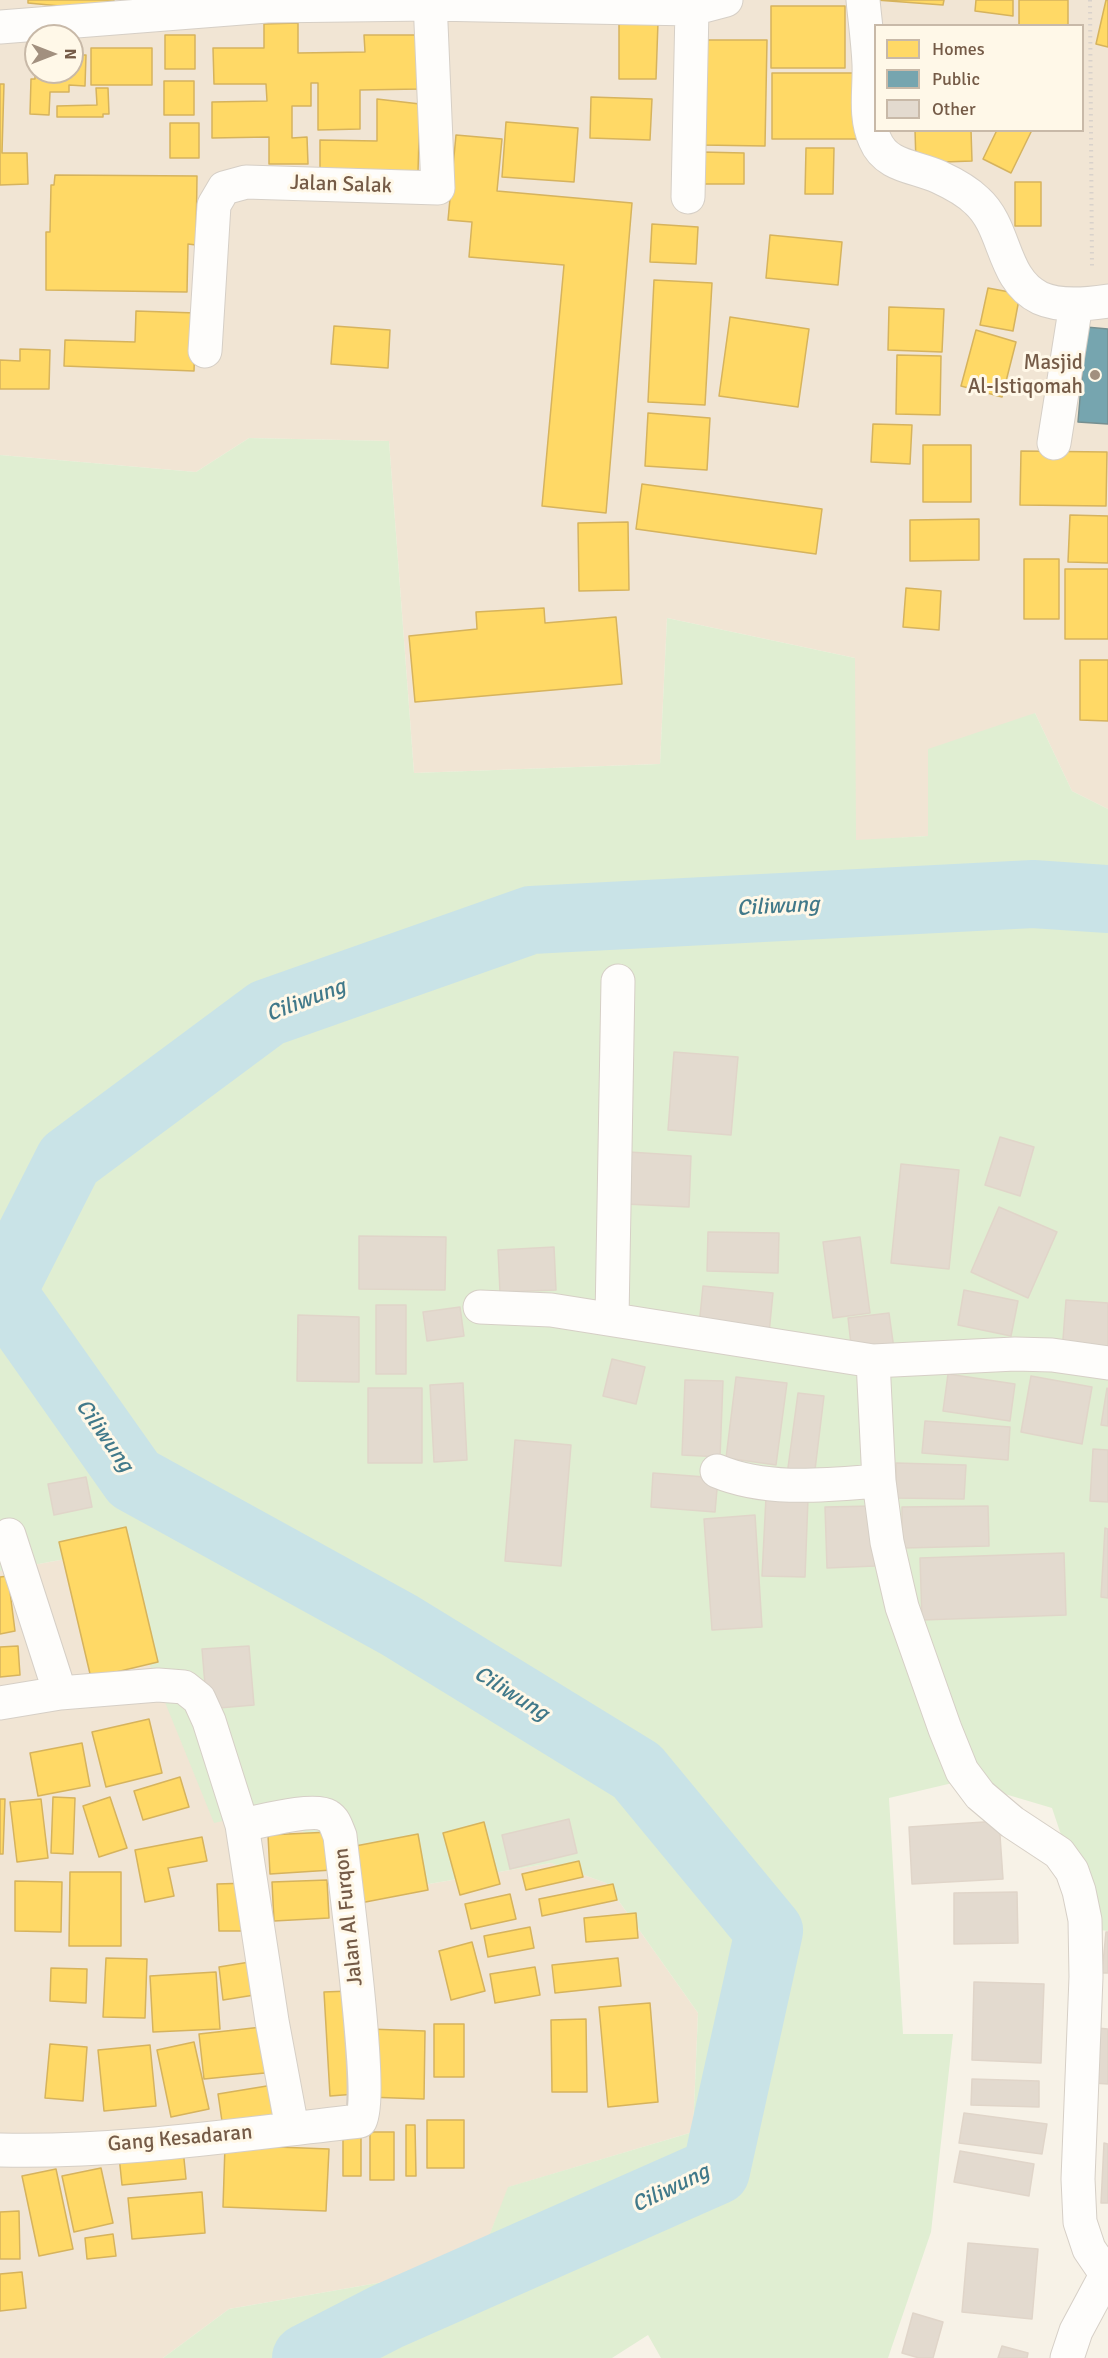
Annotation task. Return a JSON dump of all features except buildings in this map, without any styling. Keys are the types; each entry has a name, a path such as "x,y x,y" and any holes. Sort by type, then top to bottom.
{"street":[{"path":"0,27 267,6 430,2 692,9 726,0"},
{"path":"863,0 869,63 868,114 874,139 882,154 909,168 938,176 977,200 988,213 1007,259 1025,288 1042,299 1092,303 1054,443"},
{"name":"Jalan Salak","path":"205,351 214,205 224,188 246,182 438,188 430,2"},
{"path":"688,197 692,9"},
{"path":"612,1318 618,981"},
{"path":"480,1307 550,1310 612,1318 873,1361 1015,1354 1052,1355 1108,1363"},
{"path":"873,1361 879,1481 887,1542 902,1607 945,1729 963,1771 980,1795 1012,1822 1059,1853 1071,1871 1079,1891 1097,1978 1078,2179 1080,2222 1103,2263 1066,2358"},
{"path":"717,1471 747,1481 799,1485 879,1481"},
{"path":"9,1535 60,1693"},
{"path":"0,1703 60,1693 174,1684 191,1691 199,1699 209,1721 242,1825 272,2021 292,2128"},
{"name":"Jalan Al Furqon","path":"242,1825 313,1813 327,1815 335,1823 340,1836 363,2054 365,2110 360,2121"},
{"name":"Gang Kesadaran","path":"0,2150 172,2142 360,2121"}],"path":[{"path":"1090,0 1092,303"}],"shaded area":[{"path":"0,0 1108,0 1108,809 1072,791 1035,713 928,836 855,841 855,658 667,618 660,764 414,773 389,441 249,438 196,472 0,455"},
{"path":"104,1552 272,1810 388,1891 551,1863 606,1883 698,2013 693,2132 509,2187 482,2254 412,2277 229,2309 163,2358 0,2358 0,1571"}],"green space":[{"path":"249,438 389,441 414,773 660,764 667,618 855,658 856,840 928,836 928,749 1035,713 1072,791 1108,809 1108,1931 1093,1929 1052,1808 961,1781 889,1798 903,2034 953,2034 931,2232 888,2358 661,2358 648,2335 612,2358 163,2358 229,2309 412,2277 482,2254 508,2187 693,2132 698,2013 606,1883 551,1863 388,1891 272,1810 214,1823 104,1552 0,1571 0,455 196,472"}],"waterway":[{"name":"Ciliwung","path":"306,2358 386,2317 716,2171 769,1931 637,1771 399,1625 134,1479 2,1292 69,1160 267,1013 531,920 1033,894 1108,899"}],"place":[{"name":"Masjid Al-Istiqomah","path":"1095,375"}]}
